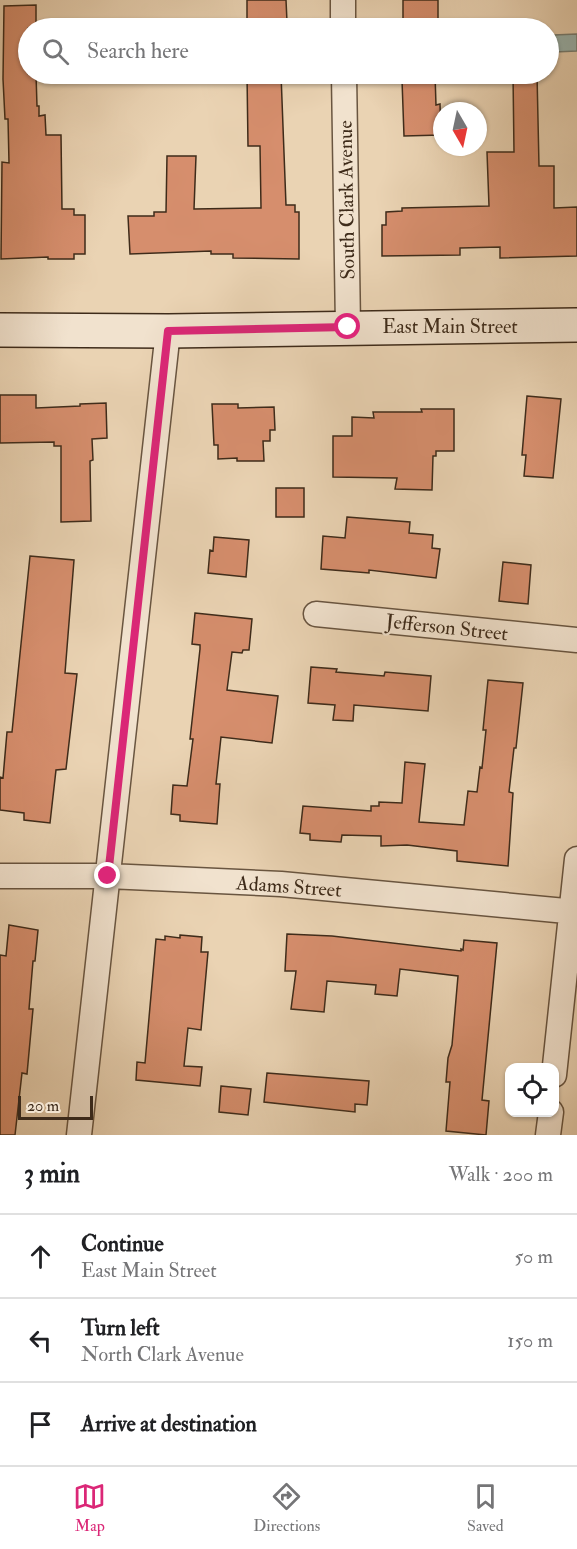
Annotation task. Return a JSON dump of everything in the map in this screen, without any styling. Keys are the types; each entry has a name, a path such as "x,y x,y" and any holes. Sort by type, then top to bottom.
{"street":[{"path":"343,0 343,18"},
{"name":"South Clark Avenue","path":"344,84 348,327"},
{"name":"East Main Street","path":"0,330 168,331 577,325"},
{"path":"79,1135 168,331"},
{"name":"Jefferson Street","path":"316,614 577,640"},
{"path":"556,1063 574,912 577,859"},
{"name":"Adams Street","path":"0,876 108,876 281,884 574,912"},
{"path":"548,1135 550,1117"}],"water":[{"path":"577,34 577,51 559,52 559,35"}],"building":[{"path":"247,0 286,0 287,18 247,18"},
{"path":"403,0 438,0 438,18 403,18"},
{"path":"36,5 36,18 18,18 18,84 36,84 37,106 39,106 39,116 45,115 46,135 61,135 62,209 74,209 74,215 85,215 85,254 74,254 74,259 48,259 48,257 1,259 2,162 9,163 8,119 5,119 3,79 4,6"},
{"path":"247,84 281,84 286,205 295,205 295,212 299,212 299,259 233,258 233,254 211,254 211,251 130,254 128,216 154,216 154,212 166,212 167,156 196,156 194,209 261,208 260,146 248,146"},
{"path":"402,84 435,84 433,135 404,136"},
{"path":"513,84 537,84 539,166 554,166 554,208 577,207 577,256 500,258 500,247 460,248 460,255 382,256 382,225 386,225 386,212 402,211 402,208 489,206 487,152 514,152"},
{"path":"0,395 36,395 36,408 106,403 107,438 92,439 91,521 61,522 61,446 54,446 54,442 0,443"},
{"path":"527,396 561,399 553,478 524,476 526,455 522,455"},
{"path":"212,404 238,404 238,408 274,407 275,430 270,430 270,441 263,441 264,461 237,461 237,458 218,459 218,445 214,445"},
{"path":"421,409 454,409 454,451 436,451 436,456 433,456 432,490 395,489 397,478 333,477 333,436 352,436 352,417 374,418 373,412 422,412"},
{"path":"276,488 304,488 304,517 276,517"},
{"path":"347,517 410,522 409,533 433,535 432,548 440,549 436,578 369,570 369,573 321,569 323,536 345,538"},
{"path":"214,537 249,540 246,577 208,573 210,550 213,551"},
{"path":"30,556 74,560 65,673 77,674 66,769 56,770 50,823 24,820 24,813 0,810 0,777 3,778 7,732 12,732"},
{"path":"503,562 531,565 528,604 499,601"},
{"path":"195,613 252,619 249,650 243,650 242,653 232,652 227,690 278,696 272,743 221,737 216,784 220,784 217,824 180,821 180,815 171,814 173,785 187,786 193,739 190,739 200,649 200,645 192,644"},
{"path":"311,667 337,669 336,672 384,676 385,672 431,676 428,711 354,705 353,721 333,720 335,705 308,703"},
{"path":"488,680 523,683 509,792 513,793 508,866 457,861 457,851 407,845 381,846 381,836 342,835 341,842 310,840 310,834 300,833 303,806 371,811 371,806 379,806 379,802 402,803 405,762 425,764 419,822 464,825 468,791 477,792 480,767 482,768"},
{"path":"9,925 38,930 29,1009 33,1009 27,1074 22,1073 15,1135 0,1135 0,955 6,956"},
{"path":"287,934 332,936 461,951 464,940 497,943 482,1100 489,1101 486,1135 446,1131 450,1082 446,1082 458,976 400,969 397,996 375,994 376,985 327,981 324,1012 291,1009 296,971 285,971"},
{"path":"180,935 202,937 201,952 208,952 201,1030 188,1028 184,1066 202,1067 200,1086 136,1080 137,1062 145,1063 156,939 165,940 165,936 180,938"},
{"path":"267,1073 369,1081 367,1105 355,1104 355,1112 264,1102"},
{"path":"221,1086 251,1089 248,1115 219,1112"}],"route":[{"path":"108,876 168,331 348,327"}]}
